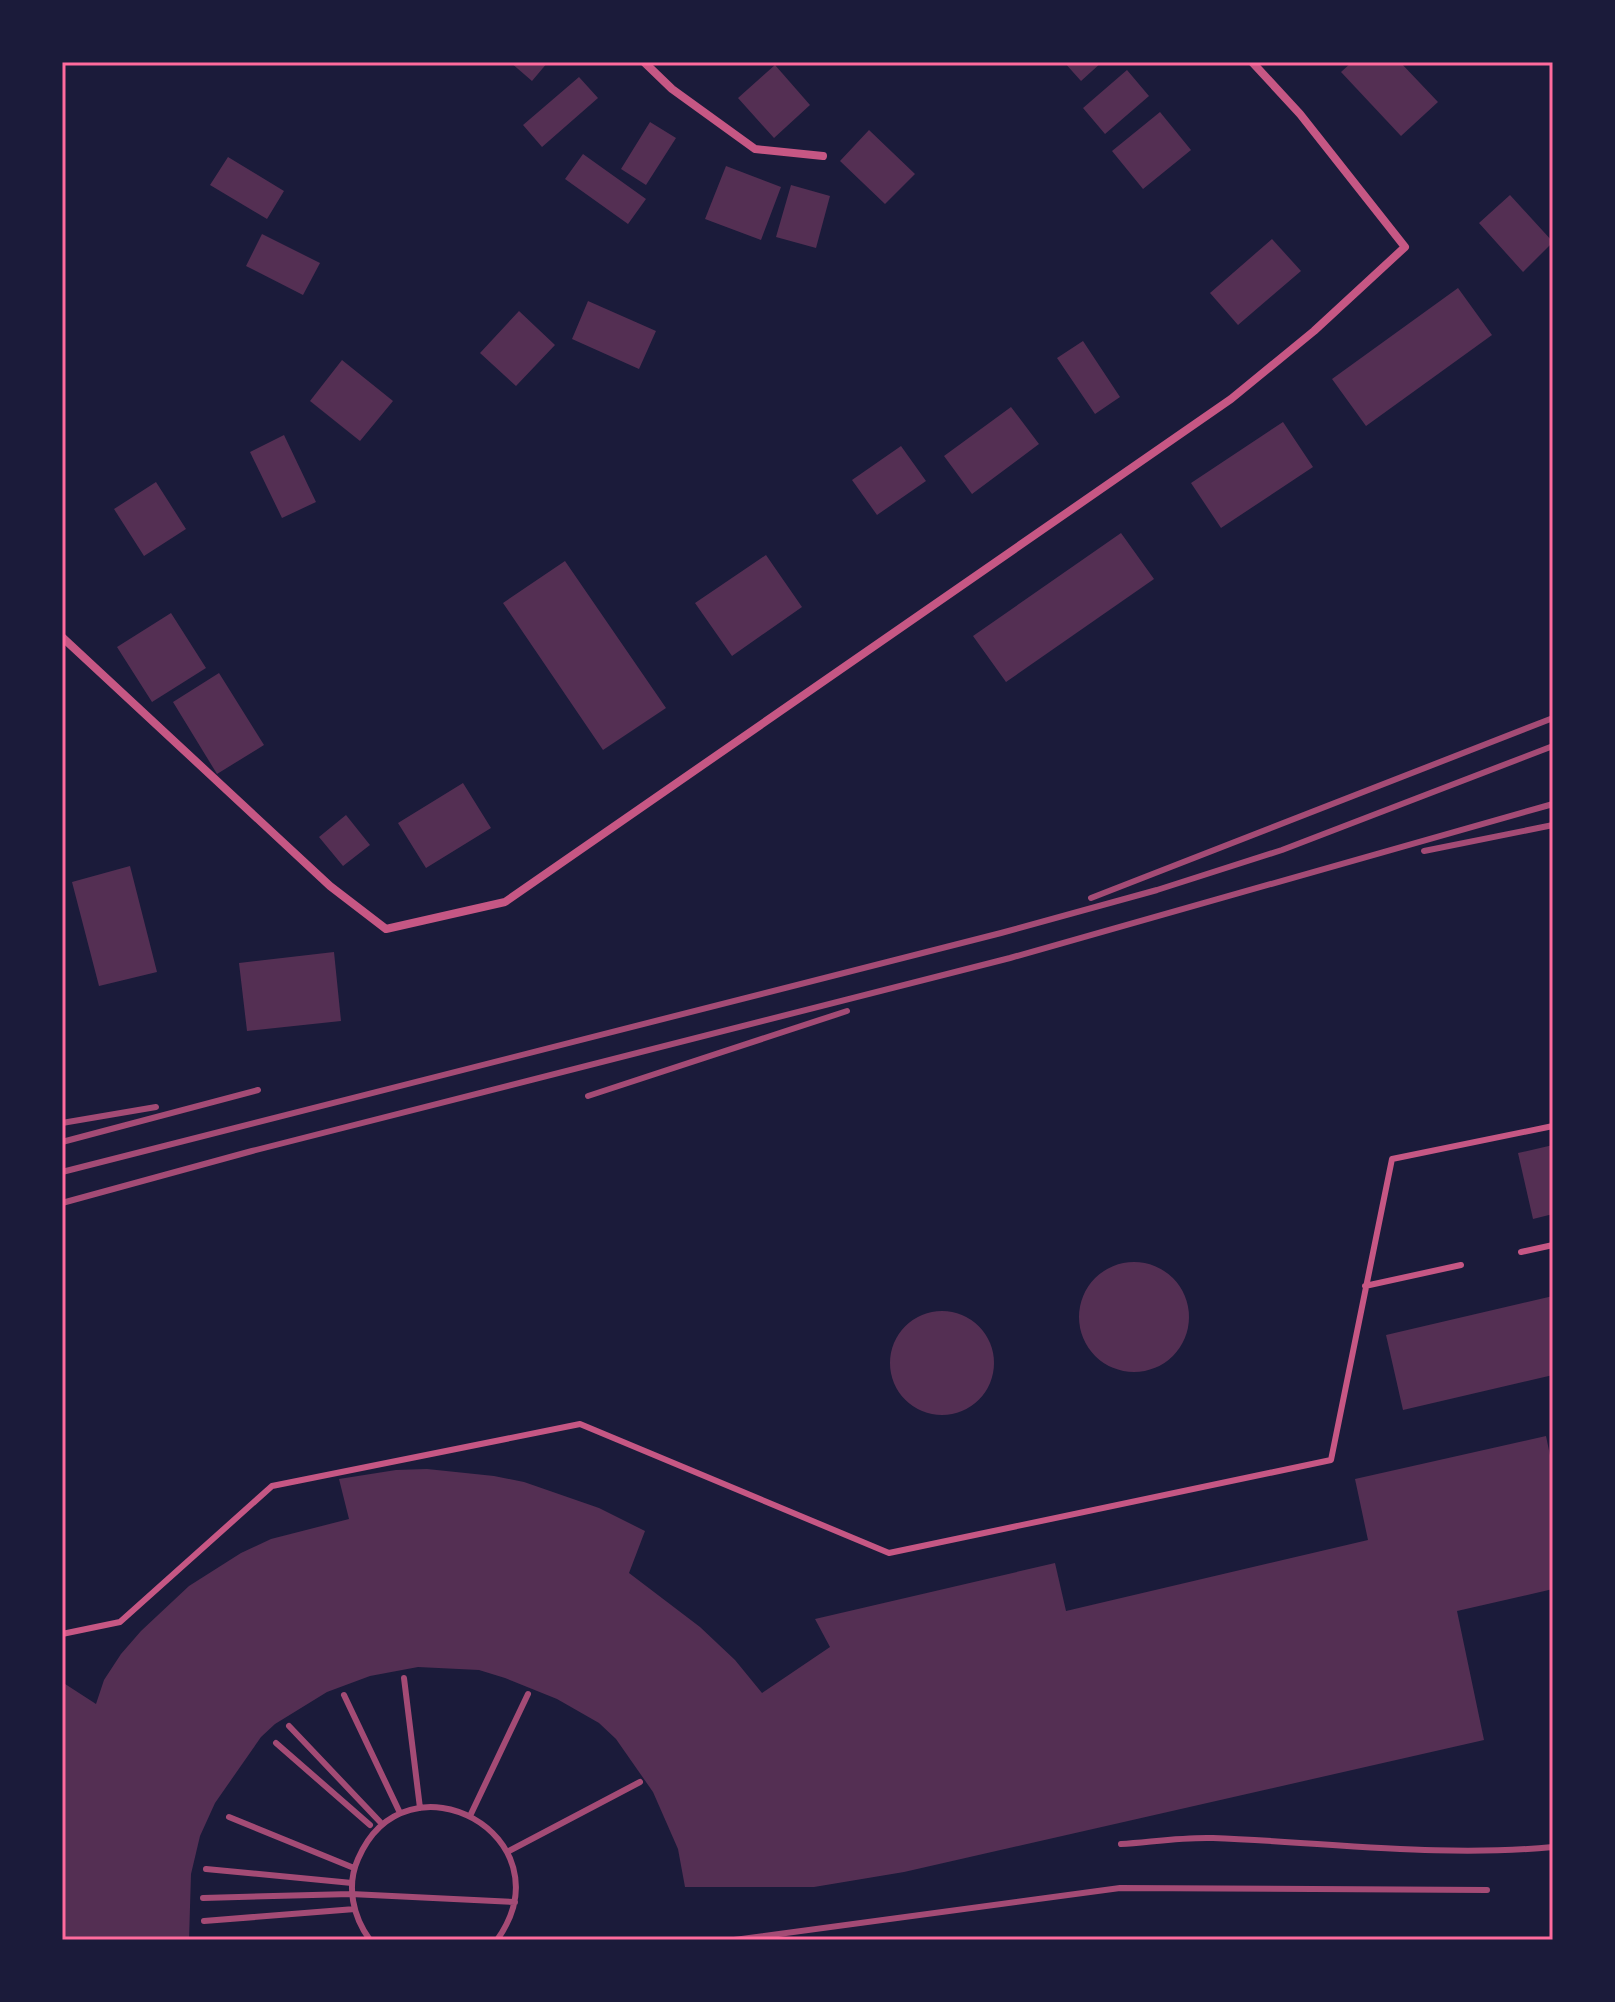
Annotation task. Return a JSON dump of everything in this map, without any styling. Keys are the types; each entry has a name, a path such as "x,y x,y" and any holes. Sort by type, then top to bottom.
{"street":[{"path":"644,62 672,89 755,149 823,156"},
{"path":"62,637 330,886 386,929 505,902 1231,399 1314,331 1405,247 1300,114 1252,62"}],"lane":[{"path":"62,1634 120,1622 272,1486 580,1424 889,1553 1331,1460 1392,1159 1553,1126"},
{"path":"1521,1252 1553,1245"},
{"path":"1365,1286 1461,1265"}],"building":[{"path":"510,62 548,62 532,81"},
{"path":"1064,62 1102,62 1081,81"},
{"path":"1352,62 1400,62 1438,102 1401,136 1341,72"},
{"path":"775,65 810,105 774,138 738,98"},
{"path":"1127,70 1149,96 1105,134 1083,108"},
{"path":"579,77 598,98 542,147 523,125"},
{"path":"1160,112 1191,150 1143,189 1112,151"},
{"path":"650,122 676,138 646,185 621,169"},
{"path":"869,130 915,174 885,204 840,161"},
{"path":"583,154 646,199 628,224 565,179"},
{"path":"228,157 284,191 267,219 210,185"},
{"path":"726,166 781,187 761,240 705,219"},
{"path":"791,185 830,196 816,248 776,237"},
{"path":"1510,195 1553,242 1523,272 1479,223"},
{"path":"262,234 320,263 303,295 246,266"},
{"path":"1272,239 1301,271 1238,325 1210,293"},
{"path":"1458,288 1492,335 1366,426 1332,379"},
{"path":"588,301 656,331 639,369 572,339"},
{"path":"519,311 555,345 516,386 480,353"},
{"path":"1083,341 1120,397 1095,414 1057,358"},
{"path":"342,360 393,401 360,441 310,401"},
{"path":"1011,407 1039,444 972,494 944,456"},
{"path":"1283,422 1313,467 1221,528 1191,483"},
{"path":"284,435 316,502 282,518 250,452"},
{"path":"901,446 926,481 877,515 852,480"},
{"path":"156,482 186,529 144,556 114,509"},
{"path":"1121,533 1154,579 1006,682 973,636"},
{"path":"766,555 802,607 732,656 695,603"},
{"path":"565,561 666,708 603,750 503,603"},
{"path":"171,613 206,668 152,702 117,647"},
{"path":"219,673 264,745 217,774 173,702"},
{"path":"463,783 491,828 426,868 398,823"},
{"path":"346,815 370,845 343,866 319,837"},
{"path":"130,866 157,972 99,986 72,882"},
{"path":"334,952 341,1021 247,1031 239,963"},
{"path":"1553,1145 1553,1214 1533,1219 1518,1153"},
{"path":"1134,1262 1155,1266 1173,1278 1185,1296 1189,1317 1185,1338 1173,1356 1155,1368 1134,1372 1113,1368 1095,1356 1083,1338 1079,1317 1083,1296 1095,1278 1113,1266"},
{"path":"1553,1296 1553,1375 1403,1410 1386,1335"},
{"path":"942,1311 962,1315 979,1326 990,1343 994,1363 990,1383 979,1400 962,1411 942,1415 922,1411 905,1400 894,1383 890,1363 894,1343 905,1326 922,1315"},
{"path":"1546,1436 1553,1470 1553,1589 1457,1611 1484,1740 904,1872 814,1887 685,1887 678,1849 653,1792 616,1739 599,1723 557,1699 505,1678 479,1670 418,1667 370,1676 327,1692 275,1724 261,1737 215,1803 200,1836 191,1874 189,1940 62,1940 62,1682 96,1704 104,1680 121,1654 189,1586 241,1553 271,1539 349,1519 339,1479 396,1470 427,1469 494,1476 524,1482 599,1508 645,1531 629,1573 700,1627 735,1660 762,1693 830,1647 815,1619 1055,1563 1066,1611 1368,1540 1355,1479"}],"railway":[{"path":"1091,898 1553,718"},
{"path":"62,1172 1001,933 1157,890 1282,850 1553,746"},
{"path":"62,1203 252,1151 1010,958 1553,804"},
{"path":"1424,851 1553,825"},
{"path":"588,1096 847,1011"},
{"path":"62,1142 258,1090"},
{"path":"62,1123 156,1107"},
{"path":"404,1678 420,1808"},
{"path":"470,1816 528,1694"},
{"path":"344,1695 400,1813"},
{"path":"289,1726 382,1824"},
{"path":"276,1743 370,1825"},
{"path":"507,1852 640,1782"},
{"path":"370,1940 359,1921 353,1901 352,1880 358,1859 381,1826 410,1810 443,1808 473,1818 498,1839 513,1868 514,1902 497,1940"},
{"path":"229,1817 354,1868"},
{"path":"1121,1844 1202,1838 1426,1850 1553,1847"},
{"path":"206,1869 352,1883"},
{"path":"734,1940 1120,1888 1487,1890"},
{"path":"203,1898 351,1894 515,1902"},
{"path":"204,1921 355,1909"}]}
